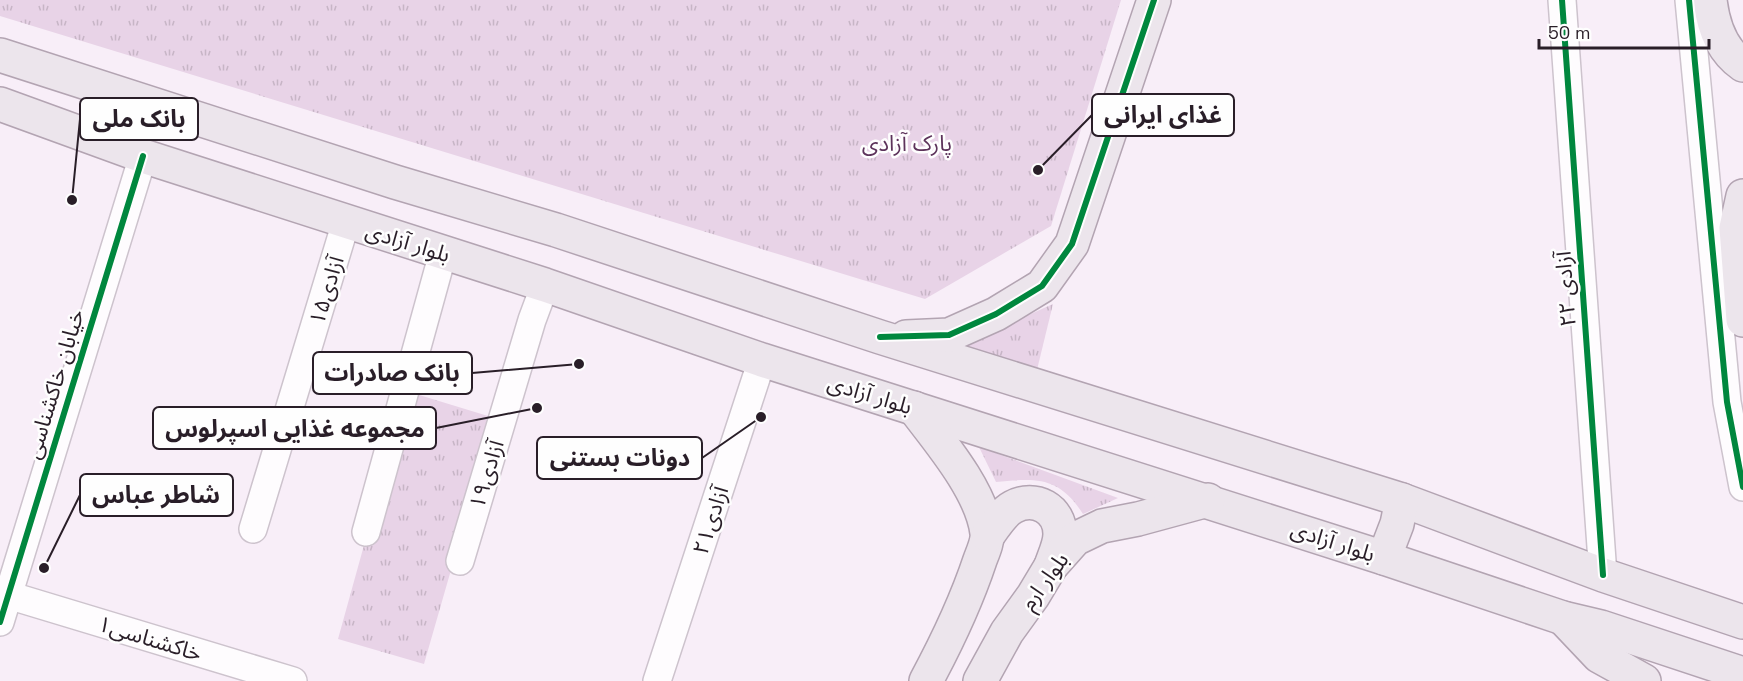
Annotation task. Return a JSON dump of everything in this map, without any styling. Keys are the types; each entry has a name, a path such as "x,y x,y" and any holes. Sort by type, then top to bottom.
{"main road":[{"path":"880,337 949,335 996,315 1042,286 1072,244 1154,0"},
{"path":"1710,0 1718,37 1739,63"},
{"path":"0,55 395,182 556,230 880,337 1402,500 1603,575 1743,622"},
{"name":"بلوار آزادی","path":"0,104 143,156 545,285 762,360 1208,500 1563,618 1601,627 1743,674"},
{"path":"1743,196 1736,228 1743,320"},
{"path":"914,408 962,473 981,513 988,536"},
{"name":"بلوار ارم","path":"980,681 1007,632 1051,566 1075,539 1102,526 1208,500"},
{"path":"1384,558 1402,500"},
{"path":"926,681 969,594 988,536 1012,507 1034,502 1052,511 1060,534 1051,566"},
{"path":"1563,618 1605,669 1644,681"}],"street":[{"name":"آزادی ۲۲","path":"1562,0 1603,575"},
{"path":"1689,0 1727,402 1743,487"},
{"name":"خیابان خاکشناسی","path":"0,622 143,156"},
{"name":"آزادی۱۵","path":"253,529 346,222"},
{"path":"366,532 443,253"},
{"name":"آزادی۱۹","path":"460,561 532,320 545,285"},
{"name":"آزادی۲۱","path":"657,681 762,360"},
{"name":"خاکشناسی۱","path":"8,595 293,681"}],"green space":[{"name":"پارک آزادی","path":"0,0 1121,0 1051,226 925,299 0,16"},
{"path":"1053,304 1035,378 943,353"},
{"path":"416,394 488,416 446,561 453,563 424,664 338,639 366,538"},
{"path":"979,447 1118,498 1083,514 1065,492 1046,482 1023,480 996,482"}],"cycle path":[{"path":"880,337 949,335 996,314 1042,286 1072,244 1154,0"},
{"path":"1562,0 1603,575"},
{"path":"1689,0 1727,402 1743,487"},
{"path":"0,622 143,156"}],"place":[{"name":"غذای ایرانی","path":"1038,170"},
{"name":"بانک ملی","path":"72,200"},
{"name":"بانک صادرات","path":"579,364"},
{"name":"مجموعه غذایی اسپرلوس","path":"537,408"},
{"name":"دونات بستنی","path":"761,417"},
{"name":"شاطر عباس","path":"44,568"}]}
